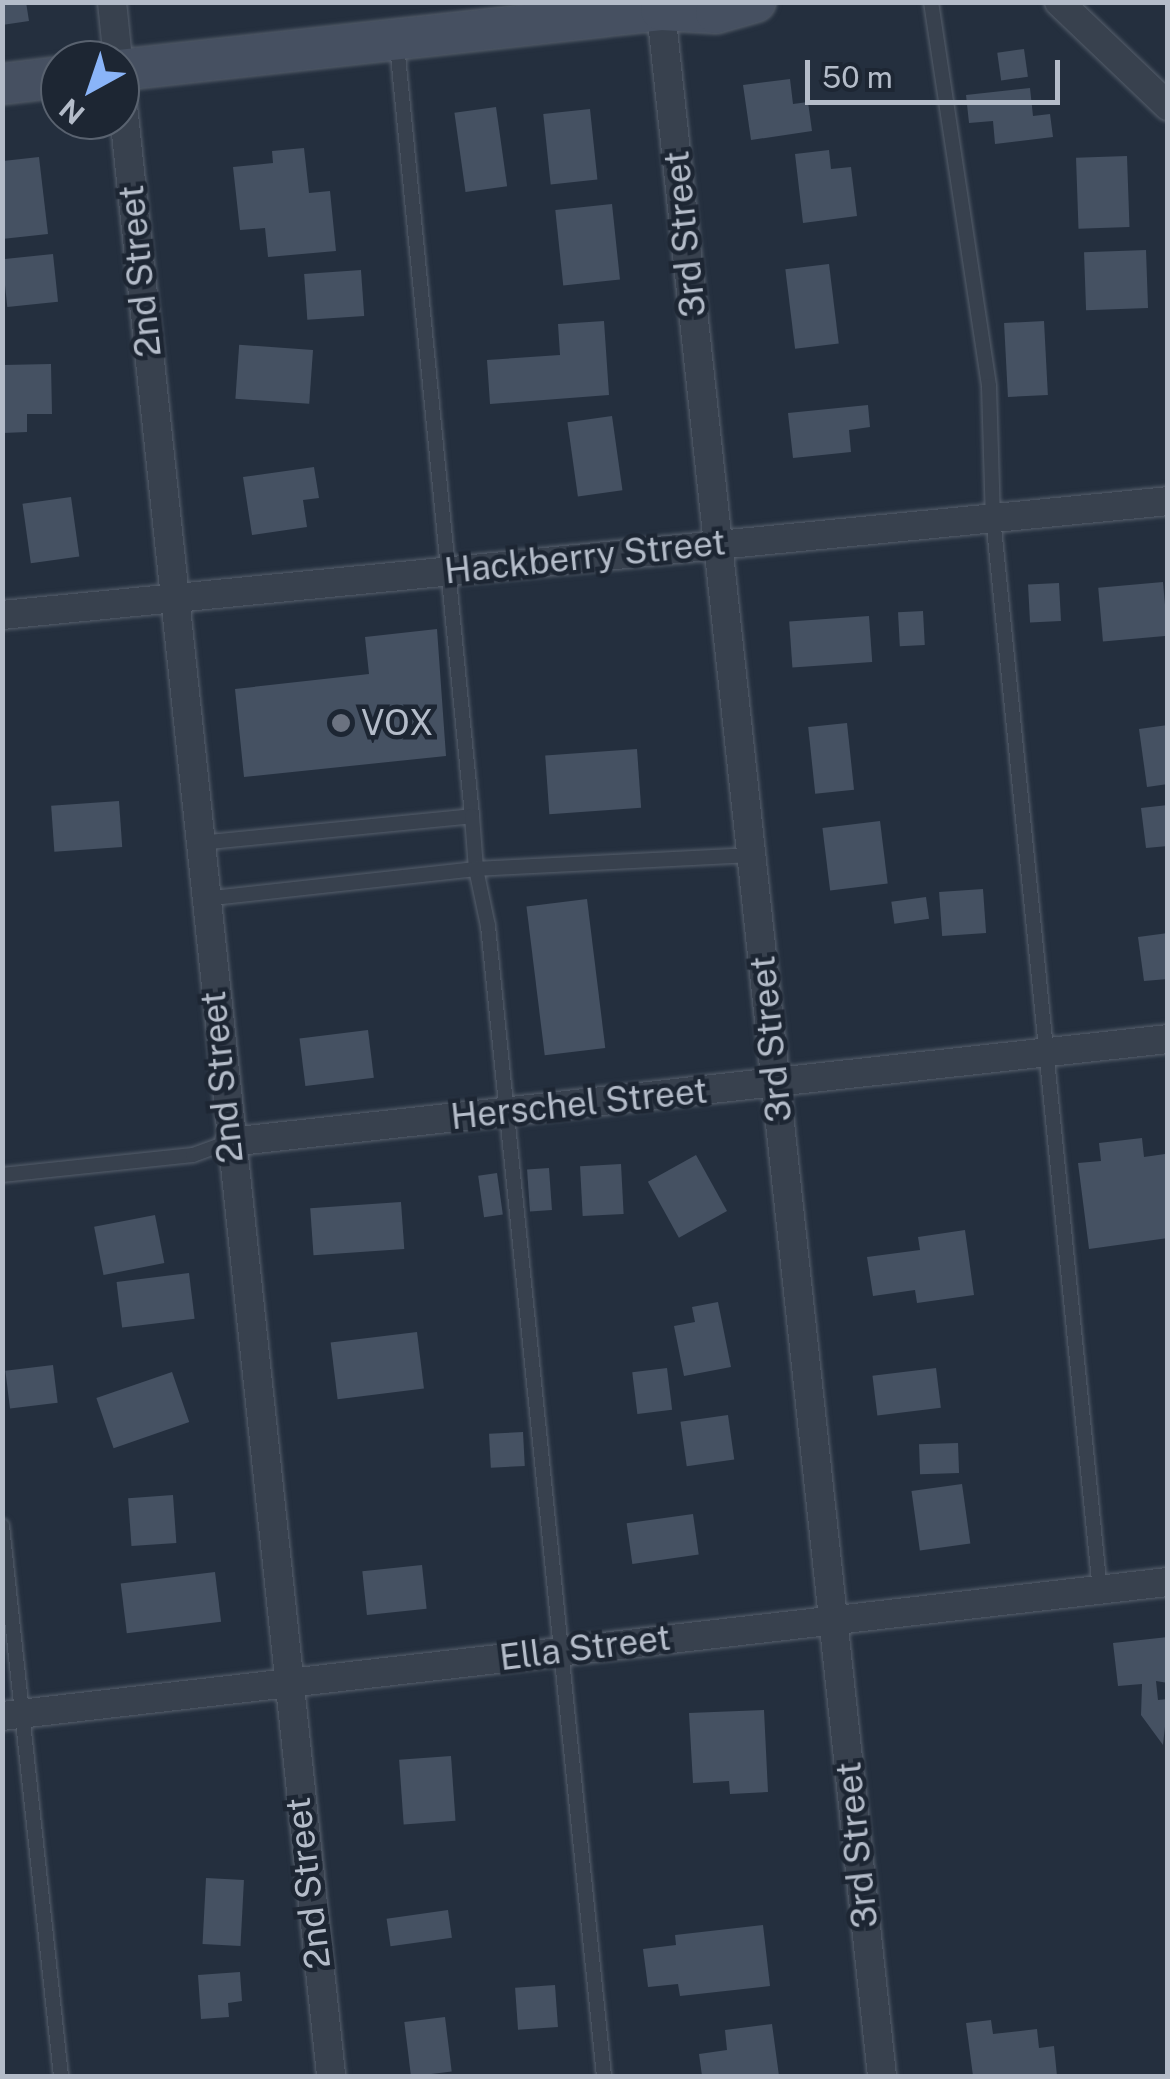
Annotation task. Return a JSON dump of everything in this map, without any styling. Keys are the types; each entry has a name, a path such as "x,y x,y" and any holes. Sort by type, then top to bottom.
{"main road":[{"path":"140,71 660,6 716,13 755,2"},
{"path":"2,84 40,79"}],"street":[{"path":"112,2 116,40"},
{"path":"1060,2 1168,106"},
{"name":"3rd Street","path":"660,6 882,2076"},
{"name":"2nd Street","path":"127,140 285,1683 331,2076"},
{"name":"Hackberry Street","path":"2,614 1168,501"},
{"name":"Herschel Street","path":"229,1142 1168,1039"},
{"name":"Ella Street","path":"11,1715 1168,1582"}],"lane":[{"path":"931,2 989,386 994,516 1100,1590"},
{"path":"396,39 452,570 476,870 488,926 503,1112 548,1502 558,1652 604,2076"},
{"path":"198,843 472,816"},
{"path":"204,899 476,870 751,855"},
{"path":"2,1175 193,1154 229,1142"},
{"path":"2,1526 11,1715 61,2076"}],"building":[{"path":"2,2 26,2 29,21 2,25"},
{"path":"1024,49 1028,77 1001,80 997,53"},
{"path":"790,79 793,104 808,102 812,131 751,140 743,85"},
{"path":"1030,88 1033,116 1050,114 1053,137 995,144 993,121 969,123 966,95"},
{"path":"496,107 507,186 466,192 454,113"},
{"path":"590,109 597,180 551,185 543,114"},
{"path":"304,148 309,193 330,191 336,251 268,257 265,228 240,230 233,167 273,163 272,151"},
{"path":"829,150 831,169 851,167 857,216 803,223 795,154"},
{"path":"1127,156 1129,227 1079,229 1076,158"},
{"path":"39,157 48,234 2,239 3,161"},
{"path":"612,204 620,280 563,286 555,210"},
{"path":"1146,250 1148,308 1086,310 1084,252"},
{"path":"53,254 58,302 7,307 2,259"},
{"path":"829,264 839,343 795,349 785,269"},
{"path":"361,270 364,316 307,320 304,274"},
{"path":"604,321 609,395 490,404 487,360 560,355 558,324"},
{"path":"1044,321 1048,395 1008,397 1004,323"},
{"path":"239,345 313,350 309,404 235,399"},
{"path":"51,364 52,414 27,414 27,432 3,433 3,365"},
{"path":"868,405 870,427 849,430 851,452 793,458 788,413"},
{"path":"612,416 622,490 578,497 567,422"},
{"path":"314,467 319,498 303,500 307,527 252,535 243,477"},
{"path":"71,497 79,556 31,563 22,504"},
{"path":"1163,582 1168,636 1103,641 1098,588"},
{"path":"1059,583 1061,621 1030,623 1028,585"},
{"path":"923,611 925,645 900,646 898,612"},
{"path":"869,616 872,662 792,667 789,622"},
{"name":"VOX","path":"437,629 446,756 244,777 235,689 369,674 365,637"},
{"path":"847,723 854,790 815,794 808,727"},
{"path":"1168,725 1168,784 1147,787 1139,729"},
{"path":"637,749 641,808 549,814 545,755"},
{"path":"119,801 122,847 54,852 51,806"},
{"path":"1168,805 1168,846 1146,848 1141,808"},
{"path":"880,821 888,884 830,891 822,828"},
{"path":"983,889 986,933 942,936 939,892"},
{"path":"926,897 929,919 894,924 891,902"},
{"path":"587,899 605,1048 545,1055 526,906"},
{"path":"1168,933 1168,979 1144,981 1138,937"},
{"path":"368,1030 374,1078 305,1086 300,1038"},
{"path":"1142,1138 1144,1157 1165,1154 1168,1238 1089,1249 1078,1163 1101,1161 1099,1143"},
{"path":"696,1155 727,1211 679,1238 648,1182"},
{"path":"621,1164 624,1214 583,1216 580,1166"},
{"path":"549,1168 552,1210 530,1211 527,1170"},
{"path":"497,1173 503,1215 484,1217 478,1176"},
{"path":"401,1202 404,1249 314,1255 310,1208"},
{"path":"155,1215 164,1263 103,1275 94,1227"},
{"path":"965,1230 974,1295 917,1303 915,1290 873,1296 867,1257 920,1250 918,1237"},
{"path":"189,1273 195,1319 122,1328 117,1282"},
{"path":"718,1302 731,1367 684,1376 674,1326 695,1322 692,1307"},
{"path":"417,1332 424,1389 338,1399 331,1343"},
{"path":"53,1365 58,1403 10,1409 5,1371"},
{"path":"667,1368 672,1410 637,1414 632,1372"},
{"path":"936,1368 941,1408 877,1416 872,1376"},
{"path":"172,1372 189,1422 114,1448 96,1398"},
{"path":"728,1415 734,1460 687,1466 680,1422"},
{"path":"523,1432 525,1466 491,1468 489,1434"},
{"path":"958,1443 959,1473 920,1474 919,1444"},
{"path":"962,1484 970,1543 920,1551 911,1491"},
{"path":"173,1495 176,1543 131,1546 128,1498"},
{"path":"693,1514 699,1555 632,1564 627,1523"},
{"path":"422,1565 427,1609 367,1615 362,1571"},
{"path":"215,1572 221,1622 127,1633 121,1584"},
{"path":"1168,1637 1168,1683 1156,1681 1158,1700 1168,1699 1163,1745 1141,1715 1142,1684 1118,1686 1113,1643"},
{"path":"764,1710 768,1792 730,1794 729,1781 693,1783 689,1713"},
{"path":"451,1756 456,1821 404,1824 399,1760"},
{"path":"206,1878 244,1880 240,1946 203,1944"},
{"path":"448,1910 452,1938 391,1946 387,1919"},
{"path":"763,1925 770,1986 680,1996 678,1984 648,1987 643,1949 676,1945 675,1935"},
{"path":"240,1972 242,2001 228,2003 229,2017 201,2019 198,1975"},
{"path":"555,1985 558,2027 518,2030 515,1988"},
{"path":"445,2017 452,2072 411,2076 404,2022"},
{"path":"991,2020 993,2034 1037,2029 1039,2048 1054,2046 1057,2076 973,2076 966,2023"},
{"path":"772,2024 779,2076 702,2076 699,2054 727,2050 725,2030"}],"place":[{"name":"VOX","path":"341,723"}]}
